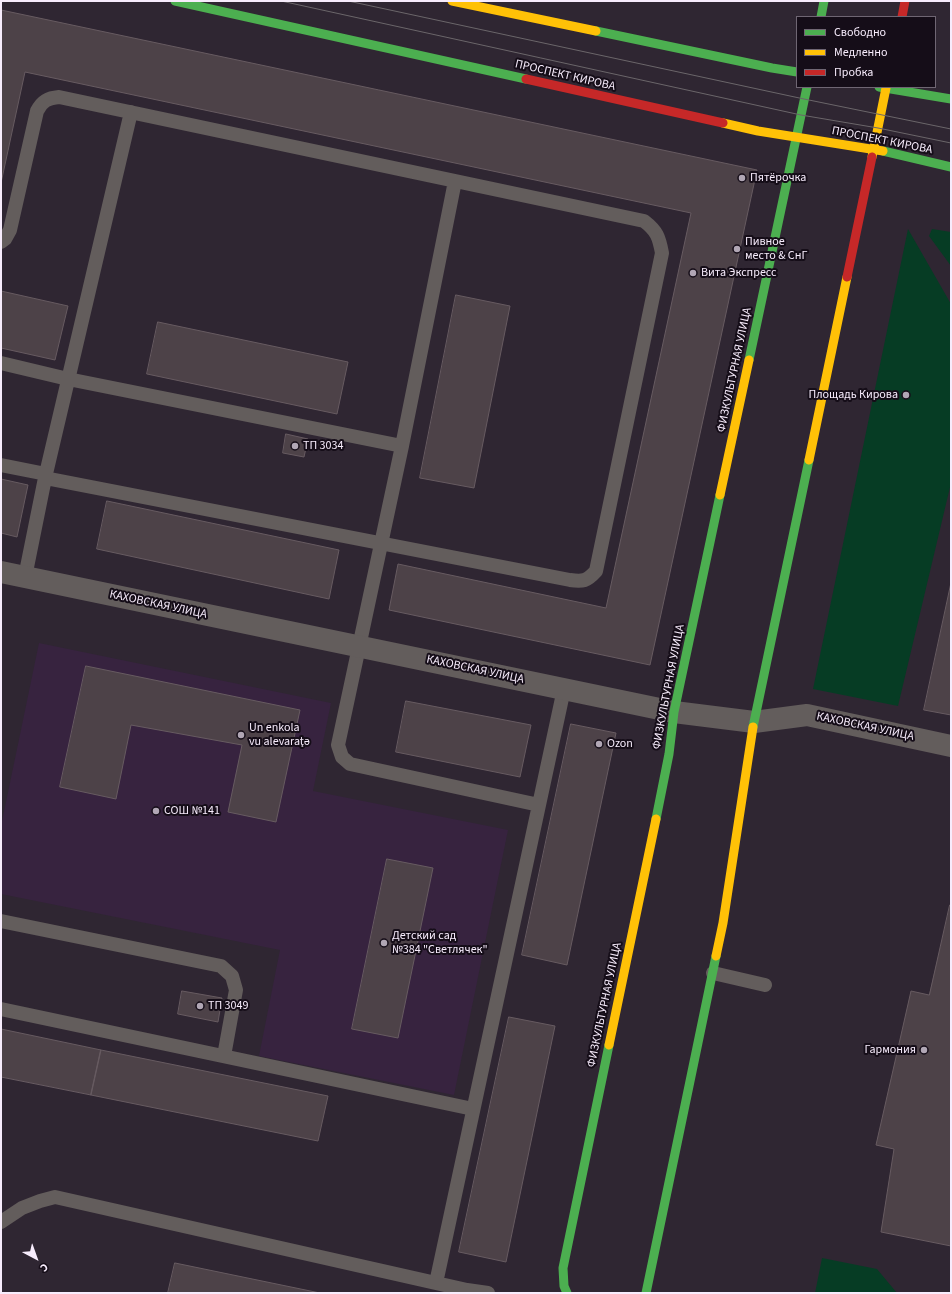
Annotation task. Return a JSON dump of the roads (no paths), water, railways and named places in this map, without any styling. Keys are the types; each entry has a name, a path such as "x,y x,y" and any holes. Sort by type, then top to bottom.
{"main road":[{"name":"ПРОСПЕКТ КИРОВА","path":"175,1 758,131 874,149 951,166"},
{"path":"452,1 796,72"},
{"path":"821,16 824,1"},
{"path":"902,16 905,1"},
{"name":"ФИЗКУЛЬТУРНАЯ УЛИЦА","path":"567,1293 564,1286 563,1268 669,754 674,712 807,88"},
{"path":"646,1292 723,923 754,722 874,149 884,88"},
{"path":"890,88 951,99"}],"street":[{"name":"КАХОВСКАЯ УЛИЦА","path":"1,572 674,712 754,722 807,715 951,746"}],"lane":[{"path":"1,242 5,240 10,230 37,111 40,104 49,98 59,97 644,221 652,227 659,238 662,253 596,571 588,580 578,582 45,476 1,465"},
{"path":"25,577 45,476 131,112"},
{"path":"455,181 402,446 338,745 342,757 350,764 539,805"},
{"path":"1,363 68,379 402,446"},
{"path":"436,1283 564,689"},
{"path":"1,921 221,966 232,976 236,990 224,1056"},
{"path":"713,973 765,985"},
{"path":"1,1010 473,1108"},
{"path":"1,1222 22,1208 55,1197 466,1291 488,1293"}],"tram line":[{"path":"281,1 801,115 878,128 951,143"},
{"path":"348,1 951,129"}],"place":[{"name":"Пятёрочка","path":"742,178"},
{"name":"Пивное место & СнГ","path":"737,249"},
{"name":"Вита Экспресс","path":"693,273"},
{"name":"Площадь Кирова","path":"906,395"},
{"name":"ТП 3034","path":"295,446"},
{"name":"Un enkola vu alevaraţə","path":"241,735"},
{"name":"Ozon","path":"599,744"},
{"name":"СОШ №141","path":"156,811"},
{"name":"Детский сад №384 \"Светлячек\"","path":"384,943"},
{"name":"ТП 3049","path":"200,1006"},
{"name":"Гармония","path":"924,1050"}]}
